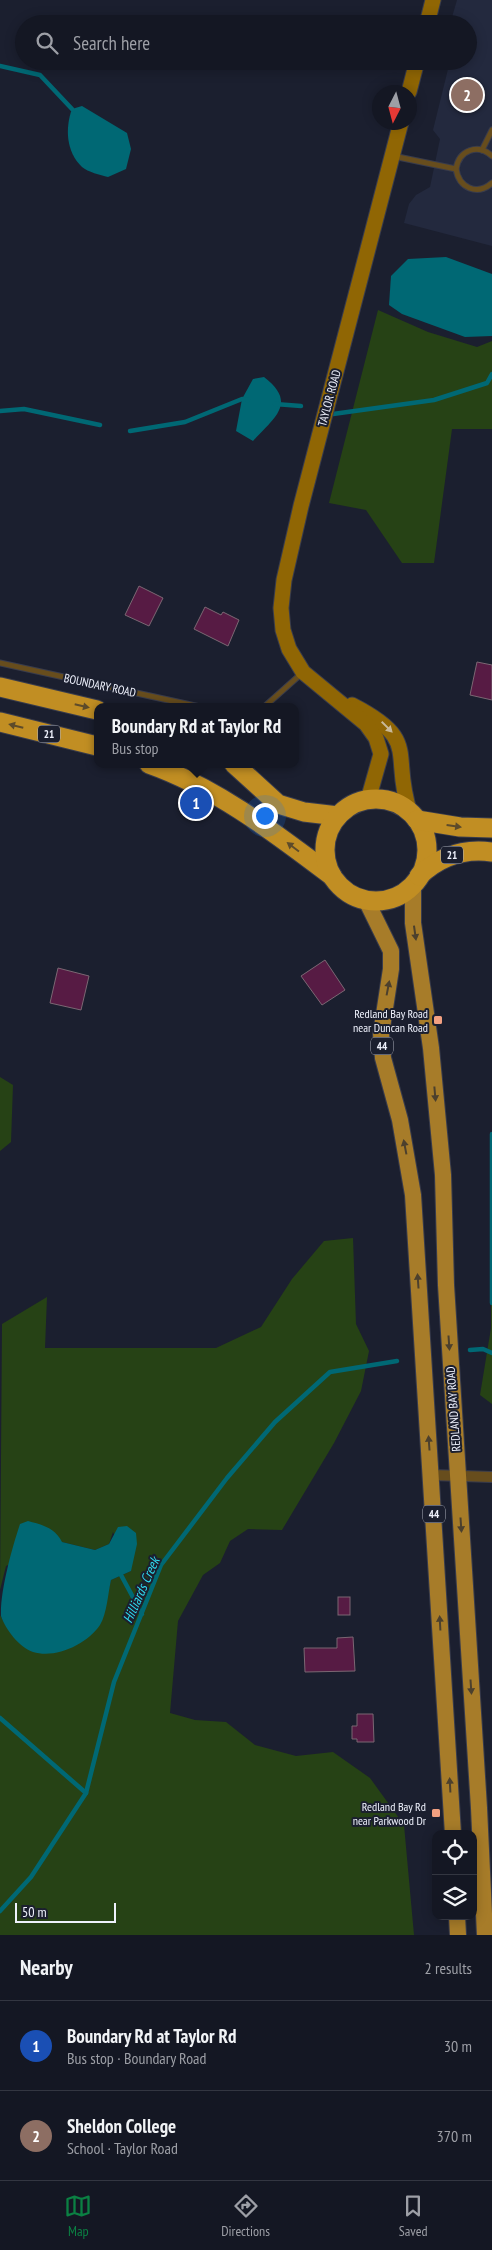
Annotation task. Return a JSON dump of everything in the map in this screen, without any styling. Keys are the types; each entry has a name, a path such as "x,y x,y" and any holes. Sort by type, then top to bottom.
{"highway":[{"name":"BOUNDARY ROAD","path":"0,687 94,709"},
{"name":"21","path":"0,722 94,745"},
{"name":"21","path":"157,768 220,798 268,828 332,876 340,887 352,895 366,900 392,898 416,880 431,865 453,855 471,851 492,852"},
{"path":"238,768 278,804 304,812 338,816"},
{"path":"332,876 326,864 326,838 338,816 347,808 368,800 383,800 397,804 413,816 460,827 492,828"},
{"name":"21","path":"413,816 424,834 426,848 425,863 416,880"}],"main road":[{"name":"REDLAND BAY ROAD","path":"416,880 413,923 431,1048 443,1175 446,1286 485,1935"},
{"name":"REDLAND BAY ROAD","path":"366,900 391,951 391,969 381,1034 384,1058 400,1120 412,1195 432,1475 453,1830"},
{"path":"457,1920 458,1935"}],"street":[{"path":"429,15 433,0"},
{"path":"411,85 415,70"},
{"name":"TAYLOR ROAD","path":"368,800 381,754 376,738 366,724 303,672 289,649 283,630 281,608 284,580 399,130"},
{"name":"TAYLOR ROAD","path":"303,672 341,699 379,720 392,731 402,754 404,795 413,816"},
{"path":"432,1475 492,1477"}],"lane":[{"path":"482,150 492,130"},
{"path":"492,156 482,150 471,150 462,155 456,169 460,180 469,188 481,190 492,184"},
{"path":"392,156 456,169"},
{"name":"BOUNDARY ROAD","path":"0,663 182,703"},
{"path":"268,703 303,672"}],"shaded area":[{"path":"457,0 492,0 492,246 404,223 409,204 416,195 430,187 440,139 433,130 448,70 477,70 477,15 453,15"}],"green space":[{"path":"378,310 428,332 477,347 492,341 492,429 452,429 434,563 402,563 366,510 329,503"},
{"path":"0,1077 13,1085 11,1142 0,1151"},
{"path":"353,1238 356,1324 369,1351 361,1391 334,1443 282,1530 248,1529 230,1541 220,1563 203,1575 178,1621 170,1713 195,1720 226,1722 255,1745 296,1756 333,1752 370,1778 404,1825 414,1935 0,1935 0,1615 14,1635 33,1652 100,1624 111,1580 131,1571 113,1532 109,1544 95,1550 62,1542 6,1566 0,1590 2,1324 47,1297 45,1348 216,1348 261,1327 292,1279 324,1241"},
{"path":"491,1295 492,1404 480,1395 491,1328"}],"water":[{"path":"82,106 127,133 131,149 126,169 108,177 87,170 77,161 68,140 68,124 72,109"},
{"path":"446,257 492,274 492,336 465,337 402,314 389,305 391,276 408,259"},
{"path":"264,377 280,395 281,403 275,417 253,441 236,431 242,399 253,379"},
{"path":"28,1521 52,1530 62,1542 95,1550 109,1544 118,1527 127,1526 136,1533 137,1544 131,1571 111,1580 106,1609 100,1625 79,1644 61,1652 42,1654 23,1647 6,1627 1,1616 4,1582 14,1545 20,1524"}],"building":[{"path":"139,586 163,598 149,626 125,615"},
{"path":"205,607 221,615 223,612 239,620 228,646 194,629"},
{"path":"477,662 492,665 492,700 470,695"},
{"path":"325,960 345,990 322,1005 301,976"},
{"path":"58,968 89,976 81,1010 50,1003"},
{"path":"338,1597 350,1597 350,1615 338,1615"},
{"path":"353,1637 355,1671 305,1672 304,1648 337,1648 337,1638"},
{"path":"357,1714 373,1714 374,1742 357,1742 357,1739 352,1739 352,1726 357,1726"}],"waterway":[{"path":"0,66 15,69"},
{"path":"18,70 40,75 72,109"},
{"path":"333,414 434,400 487,383 492,374"},
{"path":"130,431 185,422 242,399 248,400"},
{"path":"275,404 301,406"},
{"path":"0,411 24,409 100,425"},
{"path":"492,1134 492,1303"},
{"name":"Hilliards Creek","path":"470,1350 483,1349 492,1353"},
{"name":"Hilliards Creek","path":"0,1911 31,1877 86,1793 114,1682 161,1565 227,1478 275,1422 330,1372 397,1361"},
{"path":"121,1575 142,1614"},
{"path":"0,1718 86,1793"}],"place":[{"name":"Sheldon College","path":"467,95"},
{"name":"Boundary Rd at Taylor Rd","path":"196,803"},
{"name":"Redland Bay Road near Duncan Road","path":"438,1020"},
{"name":"Redland Bay Rd near Parkwood Dr","path":"436,1813"}]}
